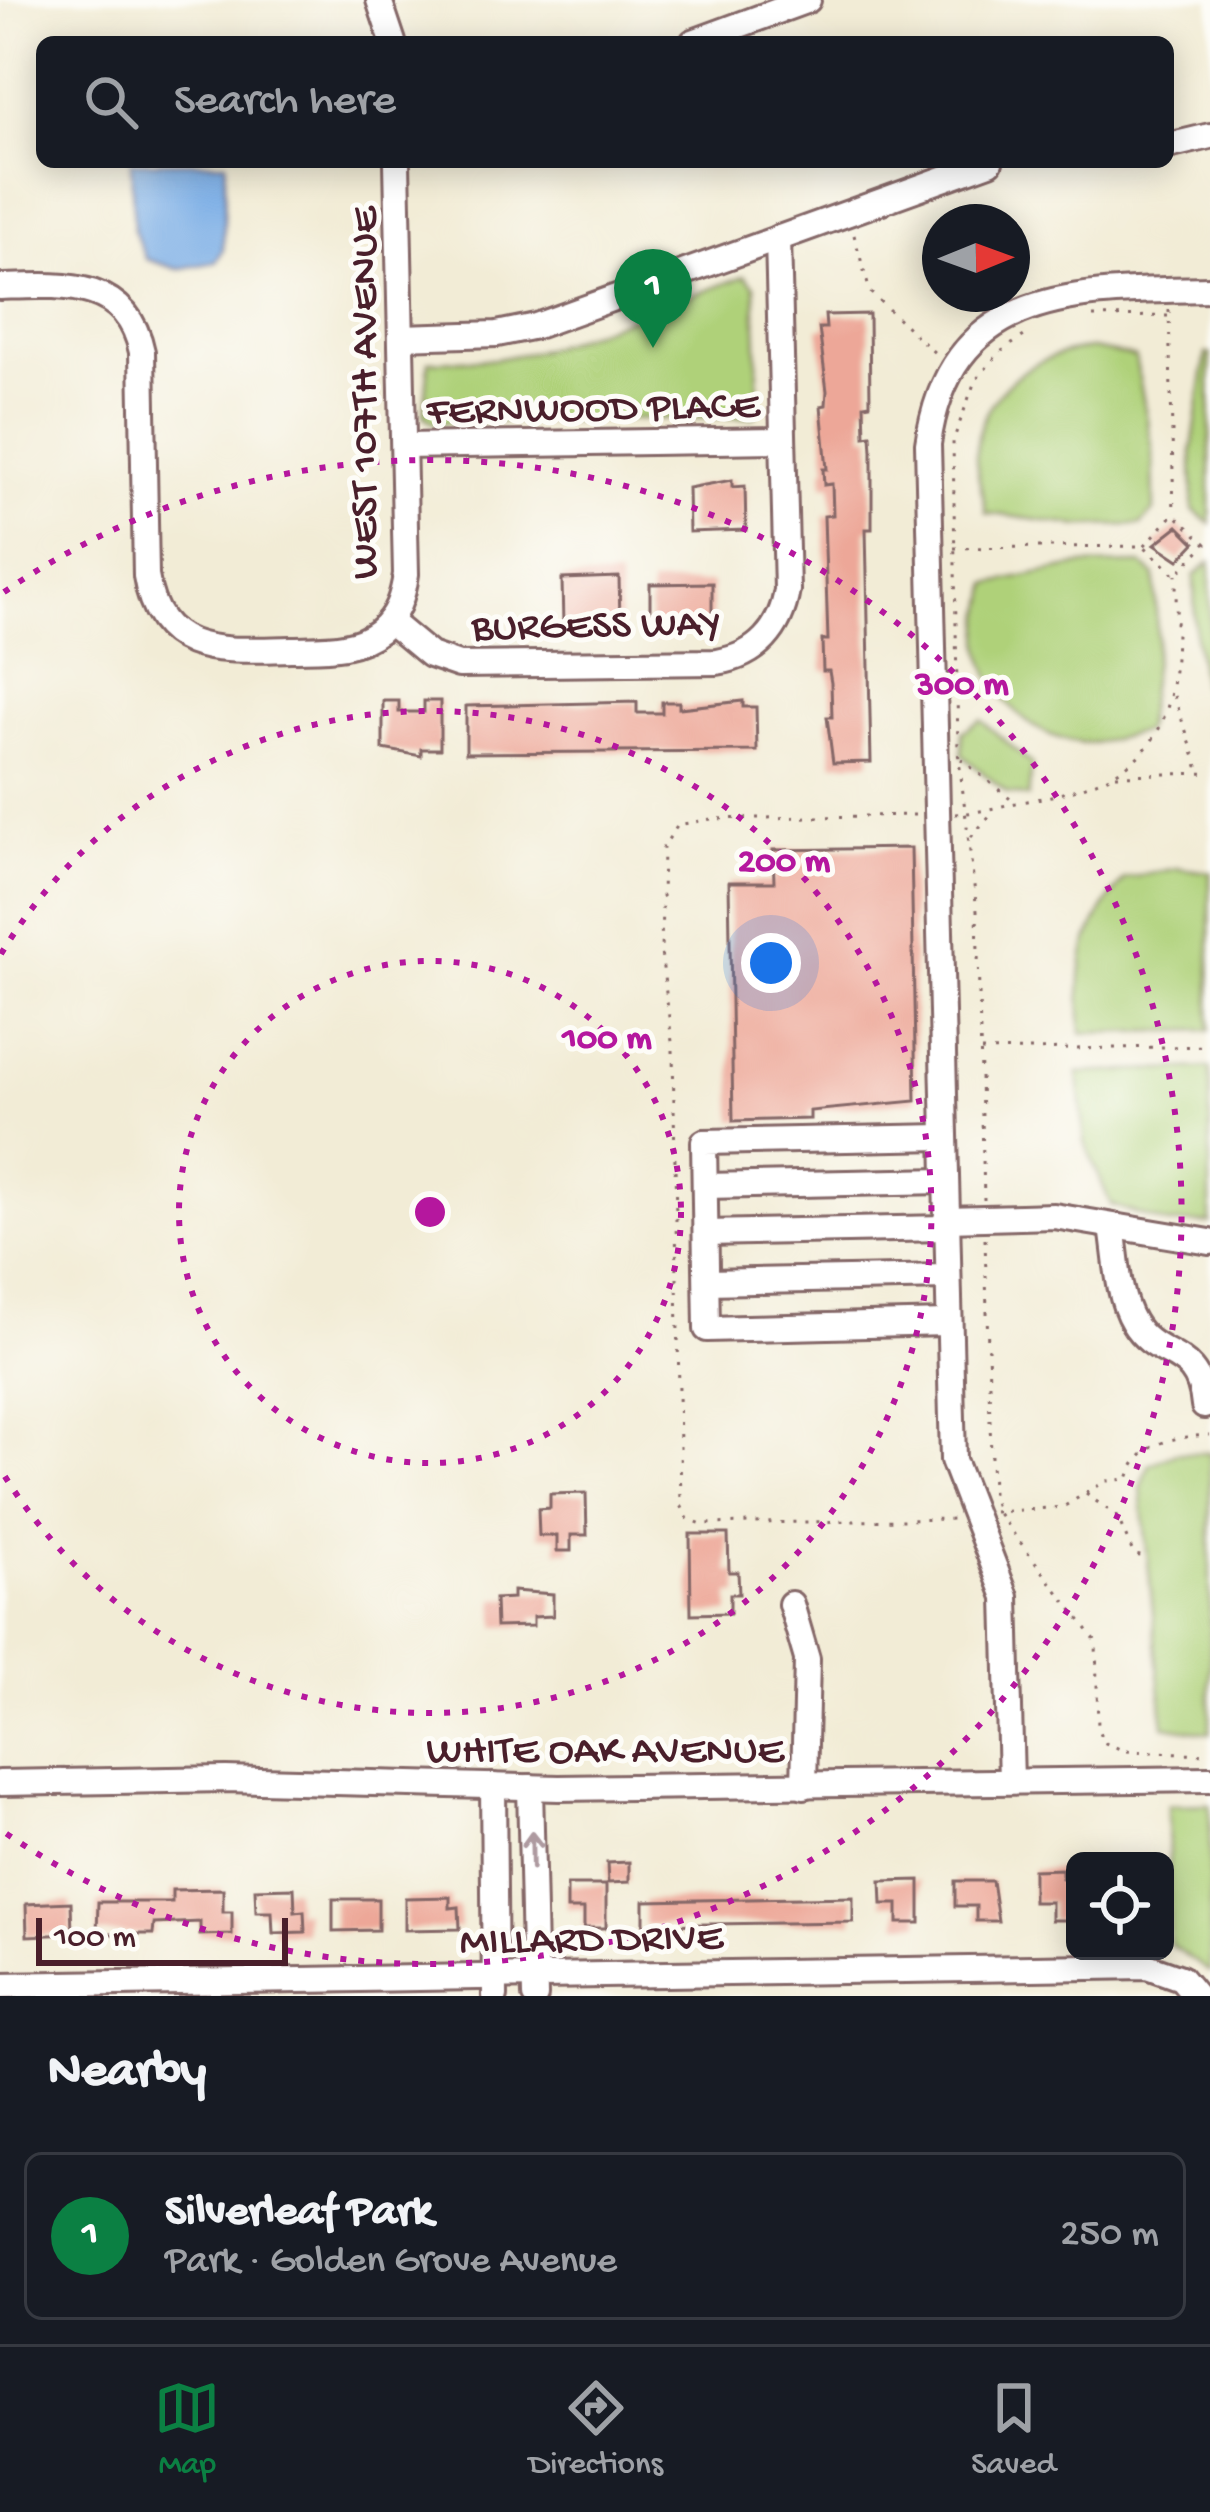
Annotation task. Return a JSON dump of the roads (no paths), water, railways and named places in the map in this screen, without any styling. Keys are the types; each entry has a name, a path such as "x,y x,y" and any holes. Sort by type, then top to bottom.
{"street":[{"path":"379,0 391,36"},
{"path":"709,36 808,0"},
{"path":"1174,145 1210,136"},
{"name":"WEST 107TH AVENUE","path":"389,621 406,574 398,168"},
{"path":"401,337 524,330 973,168"},
{"name":"BURGESS WAY","path":"389,621 430,655 459,665 717,662 743,656 774,630 785,602 778,238"},
{"path":"0,287 93,289 118,304 135,327 143,364 146,576 155,608 173,632 213,650 326,648 356,644 389,621"},
{"path":"1011,1781 1008,1613 998,1568 967,1506 953,1460 944,1137 941,548 929,430 953,370 992,326 1041,300 1092,292 1210,289"},
{"name":"FERNWOOD PLACE","path":"404,446 784,440"},
{"path":"944,1137 704,1142 707,1329 947,1323"},
{"path":"705,1186 945,1181"},
{"path":"706,1233 1054,1216 1210,1242"},
{"path":"1112,1226 1123,1297 1133,1322 1194,1369 1204,1406"},
{"path":"707,1282 946,1277"},
{"path":"791,1604 807,1660 805,1786"},
{"name":"WHITE OAK AVENUE","path":"0,1783 226,1780 530,1787 1210,1779"},
{"path":"493,1786 495,1985"},
{"path":"530,1787 534,1985"},
{"name":"MILLARD DRIVE","path":"0,1985 534,1985 1147,1966 1189,1987"}],"water":[{"path":"131,168 226,168 223,250 216,262 177,269 146,259 134,231"}],"place":[{"name":"Silverleaf Park","path":"653,348"}]}
